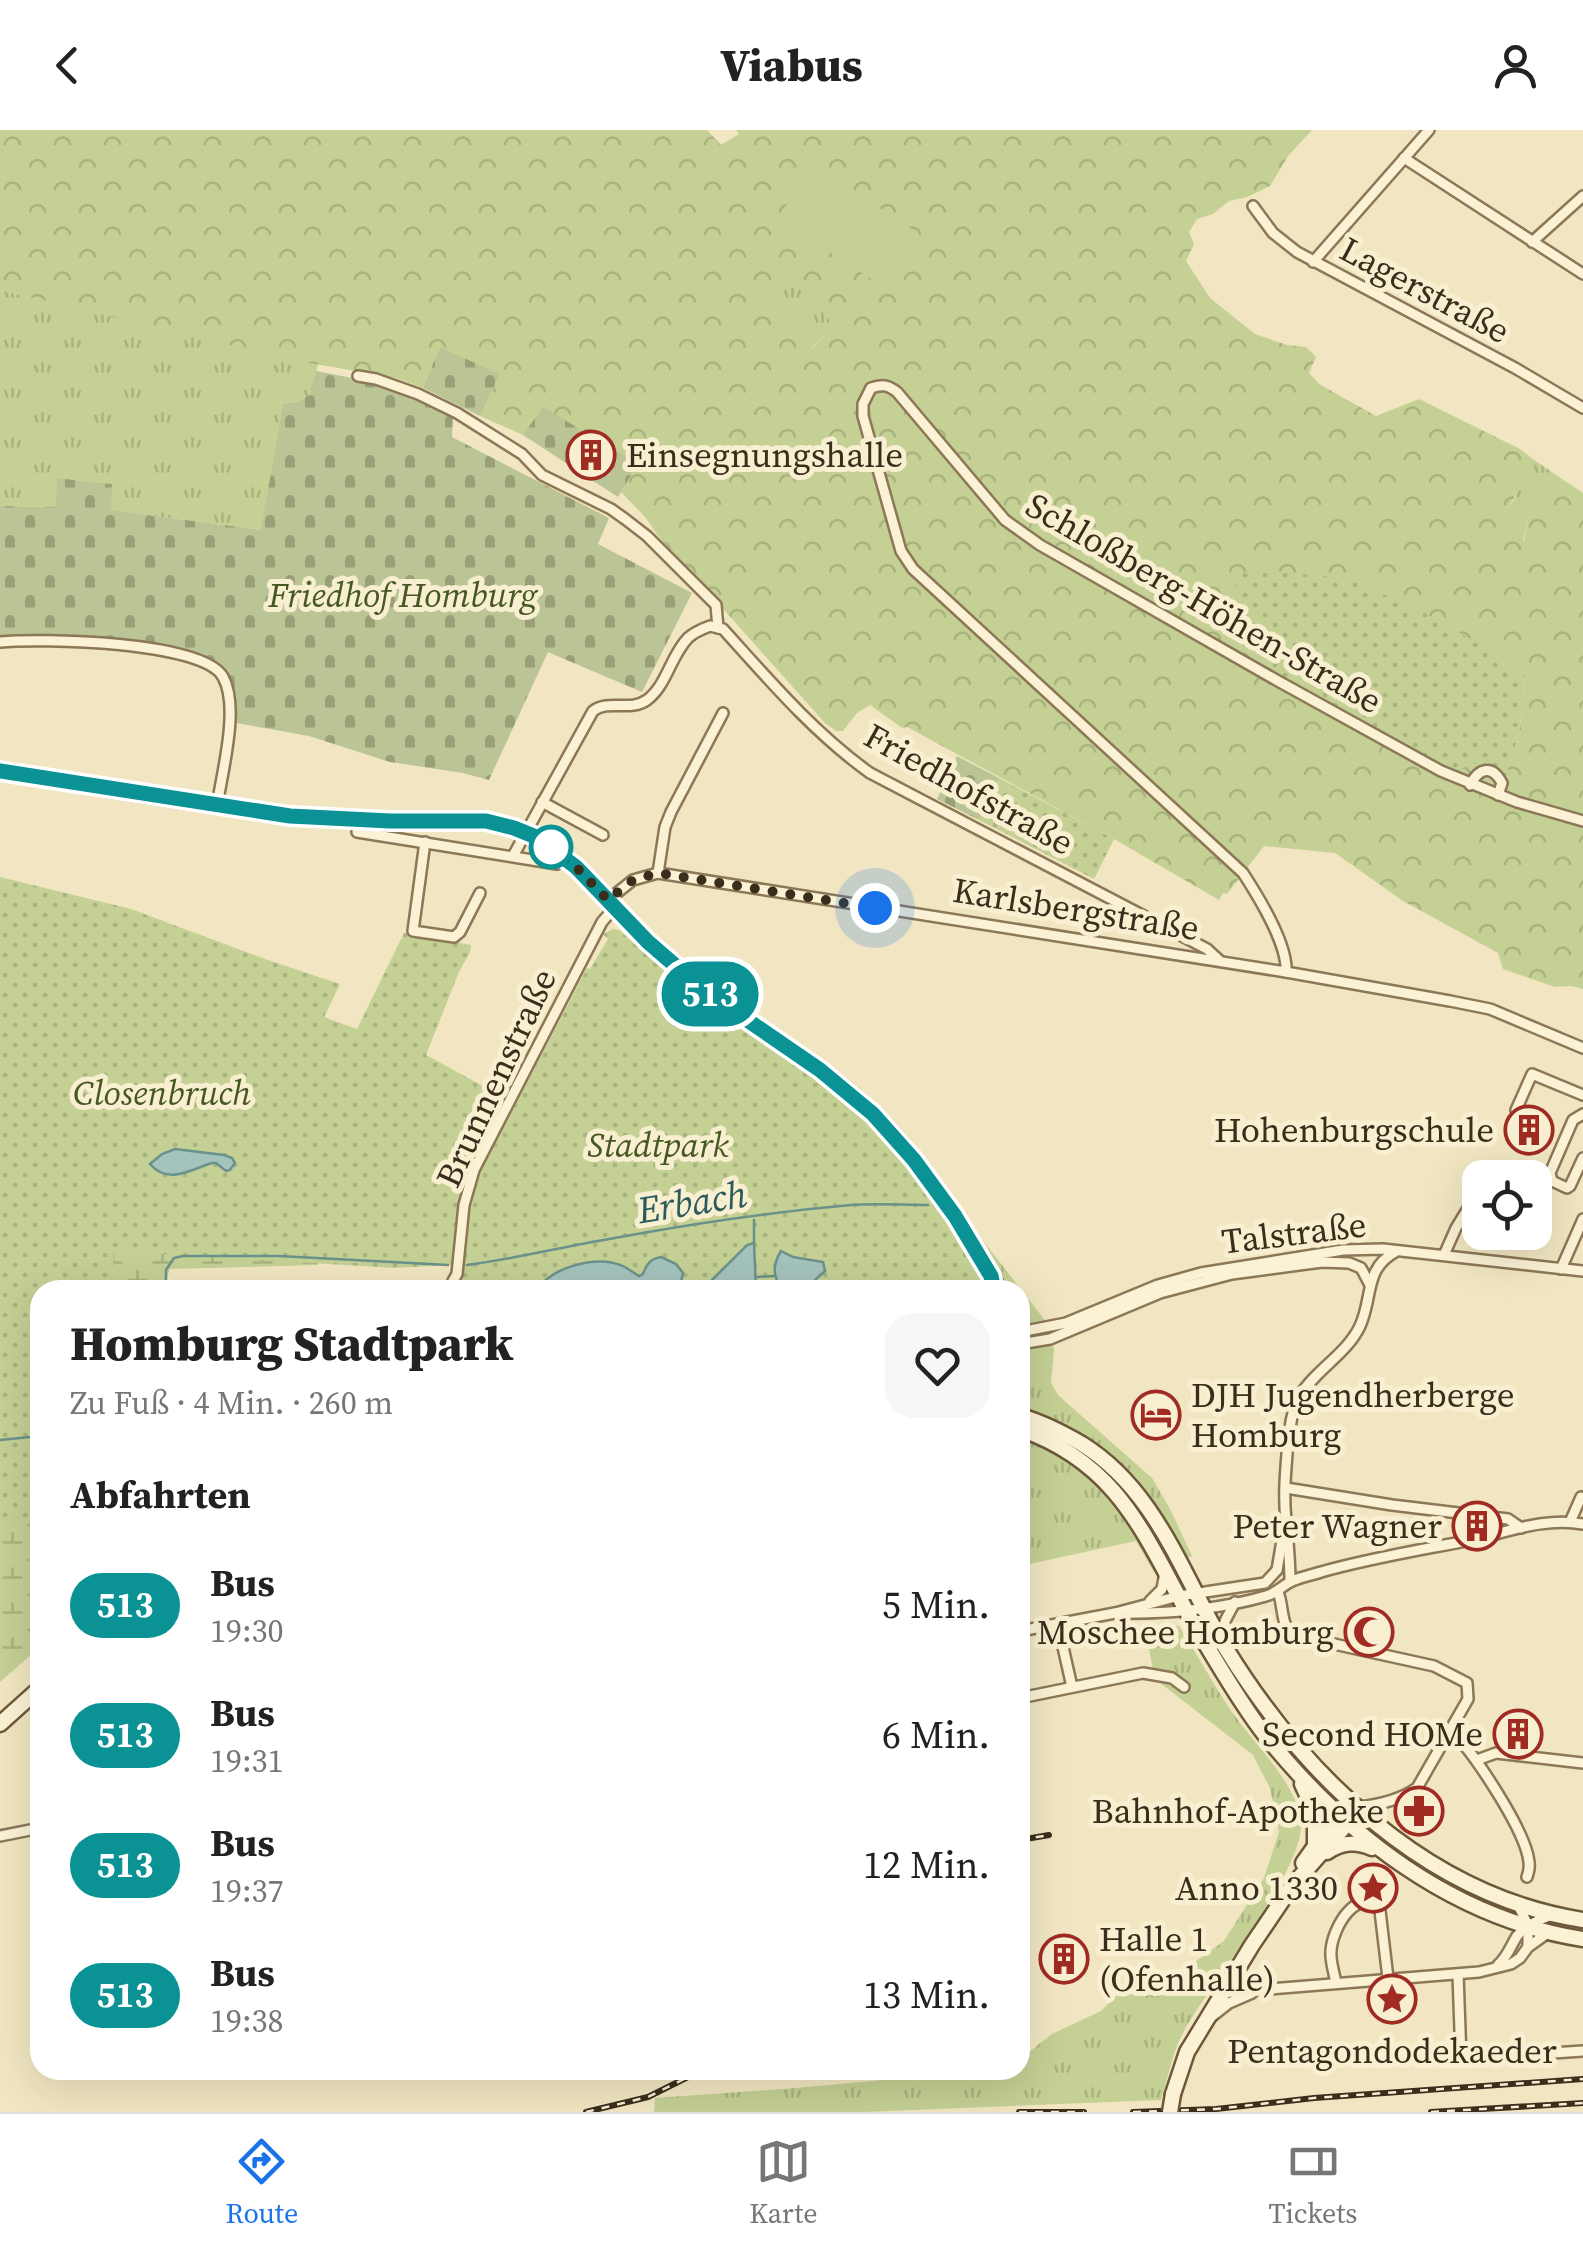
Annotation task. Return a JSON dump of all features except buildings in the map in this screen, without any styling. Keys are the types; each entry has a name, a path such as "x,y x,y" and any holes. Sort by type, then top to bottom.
{"main road":[{"path":"0,771 390,829 486,821 525,832 556,850 648,942 697,984 851,1094 892,1134 940,1195 992,1280"},
{"path":"1030,1418 1101,1457 1144,1500 1225,1646 1291,1742 1358,1807 1394,1839 1456,1877 1517,1903 1583,1920"},
{"path":"1030,1432 1076,1456 1111,1486 1166,1569 1247,1709 1293,1768 1344,1819 1386,1854 1445,1892 1504,1918 1583,1939"},
{"path":"0,1724 30,1697"},
{"path":"1293,1768 1315,1812 1315,1845"},
{"path":"1170,2112 1187,2052 1221,1993 1315,1845 1358,1807"},
{"path":"1311,1866 1344,1819"},
{"path":"1292,1886 1332,1849 1347,1843 1363,1844 1386,1854"}],"street":[{"path":"1313,262 1429,130"},
{"path":"1404,158 1583,274"},
{"path":"1532,242 1583,196"},
{"name":"Lagerstraße","path":"1254,206 1273,233 1313,262 1516,368 1583,408"},
{"name":"Friedhofstraße","path":"358,376 418,394 457,413 522,454 542,475 611,509 647,536 716,606 718,628 782,695 870,773 1207,949 1221,962"},
{"name":"Schloßberg-Höhen-Straße","path":"1286,972 1278,938 1242,873 912,569 902,551 863,416 862,404 871,388 881,384 898,392 998,513 1024,534 1352,723 1470,784 1583,821"},
{"path":"513,856 593,711 599,706 636,706 644,702 654,694 688,637 710,626 718,628"},
{"path":"0,642 56,639 128,646 195,657 213,666 224,678 229,705 217,806"},
{"path":"611,904 633,880 658,873 671,812 723,713"},
{"path":"1470,784 1477,774 1492,771 1502,782 1498,795"},
{"path":"542,802 602,834"},
{"path":"357,832 390,829 425,842 556,864"},
{"path":"425,842 413,932 454,937 480,893"},
{"name":"Karlsbergstraße","path":"658,873 1286,972 1490,1009 1583,1048"},
{"name":"Brunnenstraße","path":"454,1280 464,1205 474,1170 611,904"},
{"path":"1516,1110 1532,1074 1583,1095"},
{"path":"1552,1169 1573,1120 1583,1114"},
{"path":"1552,1181 1570,1186 1583,1158"},
{"path":"1444,1256 1462,1218"},
{"path":"1562,1269 1583,1218"},
{"name":"Talstraße","path":"1030,1330 1066,1323 1158,1285 1201,1273 1343,1250 1383,1249 1583,1271"},
{"path":"1142,1605 1205,1608 1236,1602 1278,1592 1290,1576 1286,1488 1294,1408 1307,1385 1352,1339 1365,1312 1377,1266 1395,1252"},
{"name":"Talstraße","path":"1030,1342 1050,1339 1160,1294 1232,1274 1349,1262 1360,1268 1370,1285"},
{"path":"1286,1488 1508,1519 1521,1528"},
{"path":"1570,1522 1582,1497"},
{"path":"1030,1630 1183,1604 1198,1593 1265,1583 1278,1570 1286,1519"},
{"path":"1278,1570 1283,1579 1539,1523 1583,1524"},
{"path":"1115,1614 1154,1599 1162,1589 1166,1569"},
{"path":"1278,1592 1286,1626 1293,1635 1434,1666 1466,1683 1468,1700 1422,1782 1407,1794 1358,1807"},
{"path":"1225,1646 1225,1621 1236,1602"},
{"path":"1058,1625 1072,1687"},
{"path":"1030,1696 1143,1673 1172,1678 1184,1687"},
{"path":"1451,1730 1477,1760 1524,1844 1530,1866 1527,1877"},
{"path":"1477,1760 1496,1753 1583,1763"},
{"path":"0,1836 30,1830"},
{"path":"1336,1983 1331,1958 1333,1938 1348,1911 1365,1901 1380,1911 1388,1978"},
{"path":"1517,1903 1528,1925 1528,1946"},
{"path":"1492,1969 1508,1955 1528,1925 1554,1914"},
{"path":"1504,1918 1512,1930 1514,1944"},
{"path":"1221,1993 1492,1969 1516,1960 1549,1932"},
{"path":"1458,1974 1461,2059 1583,2051"},
{"path":"1204,2023 1236,1999 1260,1990"}],"green space":[{"path":"0,130 707,130 721,145 739,134 736,130 1312,130 1288,156 1270,186 1229,201 1213,214 1197,219 1189,232 1194,244 1186,261 1210,298 1255,334 1306,347 1316,357 1309,373 1319,384 1376,416 1419,399 1530,457 1520,469 1519,477 1524,483 1505,512 1511,518 1503,533 1524,542 1530,509 1540,493 1557,488 1562,479 1583,493 1583,989 1555,987 1503,969 1498,953 1403,901 1335,853 1264,846 1219,900 1114,839 907,727 902,728 870,705 857,713 843,731 836,731 621,492 638,465 543,408 523,435 480,416 500,374 440,347 423,388 396,378 292,360 0,290","holes":["788,275 835,326 812,348 765,297","1524,676 1520,726 1506,774 1476,763"]},
{"path":"813,165 918,233 883,287 778,218"},
{"path":"788,274 836,326 811,348 764,297"},
{"path":"0,290 318,364 311,395 283,404 262,530 110,510 111,484 58,478 57,507 0,506"},
{"path":"440,347 500,374 480,416 423,388"},
{"name":"Friedhof Homburg","path":"316,371 373,382 453,415 452,437 609,518 598,544 692,593 642,692 548,652 489,780 390,762 309,736 236,723 232,686 223,669 191,651 59,635 0,637 0,506 56,507 57,478 112,484 111,510 261,530 283,404 310,395"},
{"path":"543,407 638,464 618,497 523,435"},
{"path":"1530,457 1562,479 1530,510 1523,543 1502,533 1511,519 1504,513 1516,497 1520,469"},
{"path":"1277,572 1346,578 1420,610 1502,657 1524,675 1520,726 1506,775 1476,763 1455,771 1291,688 1246,659 1231,626 1238,574"},
{"path":"957,756 999,778 979,820 937,799"},
{"path":"999,778 1114,839 1094,879 979,820"},
{"name":"Closenbruch","path":"0,877 131,909 340,984 324,1017 357,1029 404,933 471,945 426,1055 503,1097 467,1177 451,1265 394,1268 113,1251 114,1280 30,1280 30,1518 0,1525"},
{"name":"Stadtpark","path":"619,930 668,973 866,1119 919,1178 959,1234 982,1280 461,1280 471,1190 587,968 590,969 608,939 603,934"},
{"path":"0,1141 310,1173 318,1265 170,1269 166,1280 30,1280 30,1656 0,1682"},
{"path":"963,1215 1014,1280 982,1280 947,1217"},
{"path":"1030,1301 1044,1319 1054,1350 1051,1383 1058,1395 1152,1478 1192,1556 1154,1572 1136,1541 1030,1564"},
{"path":"1170,1624 1179,1626 1232,1712 1288,1786 1300,1814 1300,1836 1290,1863 1179,2041 1161,2100 864,2112 654,2112 655,2098 883,2080 1030,2080 1030,2051 1052,2034 1101,2011 1125,1987 1174,1977 1224,1941 1264,1878 1279,1832 1270,1788 1253,1755 1155,1679 1145,1630"}],"water":[{"path":"175,1149 224,1155 235,1163 226,1171 212,1163 172,1175 150,1164"},
{"path":"754,1243 756,1280 712,1280 747,1245"},
{"path":"781,1251 823,1262 825,1271 815,1280 777,1280 776,1261"},
{"path":"661,1257 676,1264 683,1273 681,1280 546,1280 565,1269 590,1262 614,1263 639,1276 651,1261"}],"waterway":[{"name":"Erbach","path":"467,1265 760,1215 860,1204 928,1205"},
{"path":"754,1220 754,1243"},
{"name":"Erbach","path":"166,1280 166,1270 174,1258 183,1256 279,1256 448,1265"},
{"path":"756,1277 774,1276"},
{"name":"Erbach","path":"0,1440 30,1437"}],"railway":[{"path":"1030,1838 1049,1835"},
{"path":"1133,2112 1216,2109 1583,2079"},
{"path":"586,2112 648,2097 682,2080"},
{"path":"1431,2112 1583,2103"},
{"path":"1019,2112 1084,2112"}],"bus line":[{"name":"513","path":"0,771 290,816 486,821 536,837 576,867 648,942 685,974 820,1070 873,1114 914,1160 955,1216 992,1280"}],"place":[{"name":"Einsegnungshalle","path":"591,455"},
{"name":"Hohenburgschule","path":"1529,1130"},
{"name":"DJH Jugendherberge Homburg","path":"1156,1415"},
{"name":"Peter Wagner","path":"1477,1526"},
{"name":"Moschee Homburg","path":"1369,1632"},
{"name":"Second HOMe","path":"1518,1734"},
{"name":"Bahnhof-Apotheke","path":"1419,1811"},
{"name":"Anno 1330","path":"1373,1888"},
{"name":"Halle 1 (Ofenhalle)","path":"1064,1959"},
{"name":"Pentagondodekaeder","path":"1392,1999"}],"route":[{"path":"551,847 608,900 633,880 658,873 875,908"}]}
